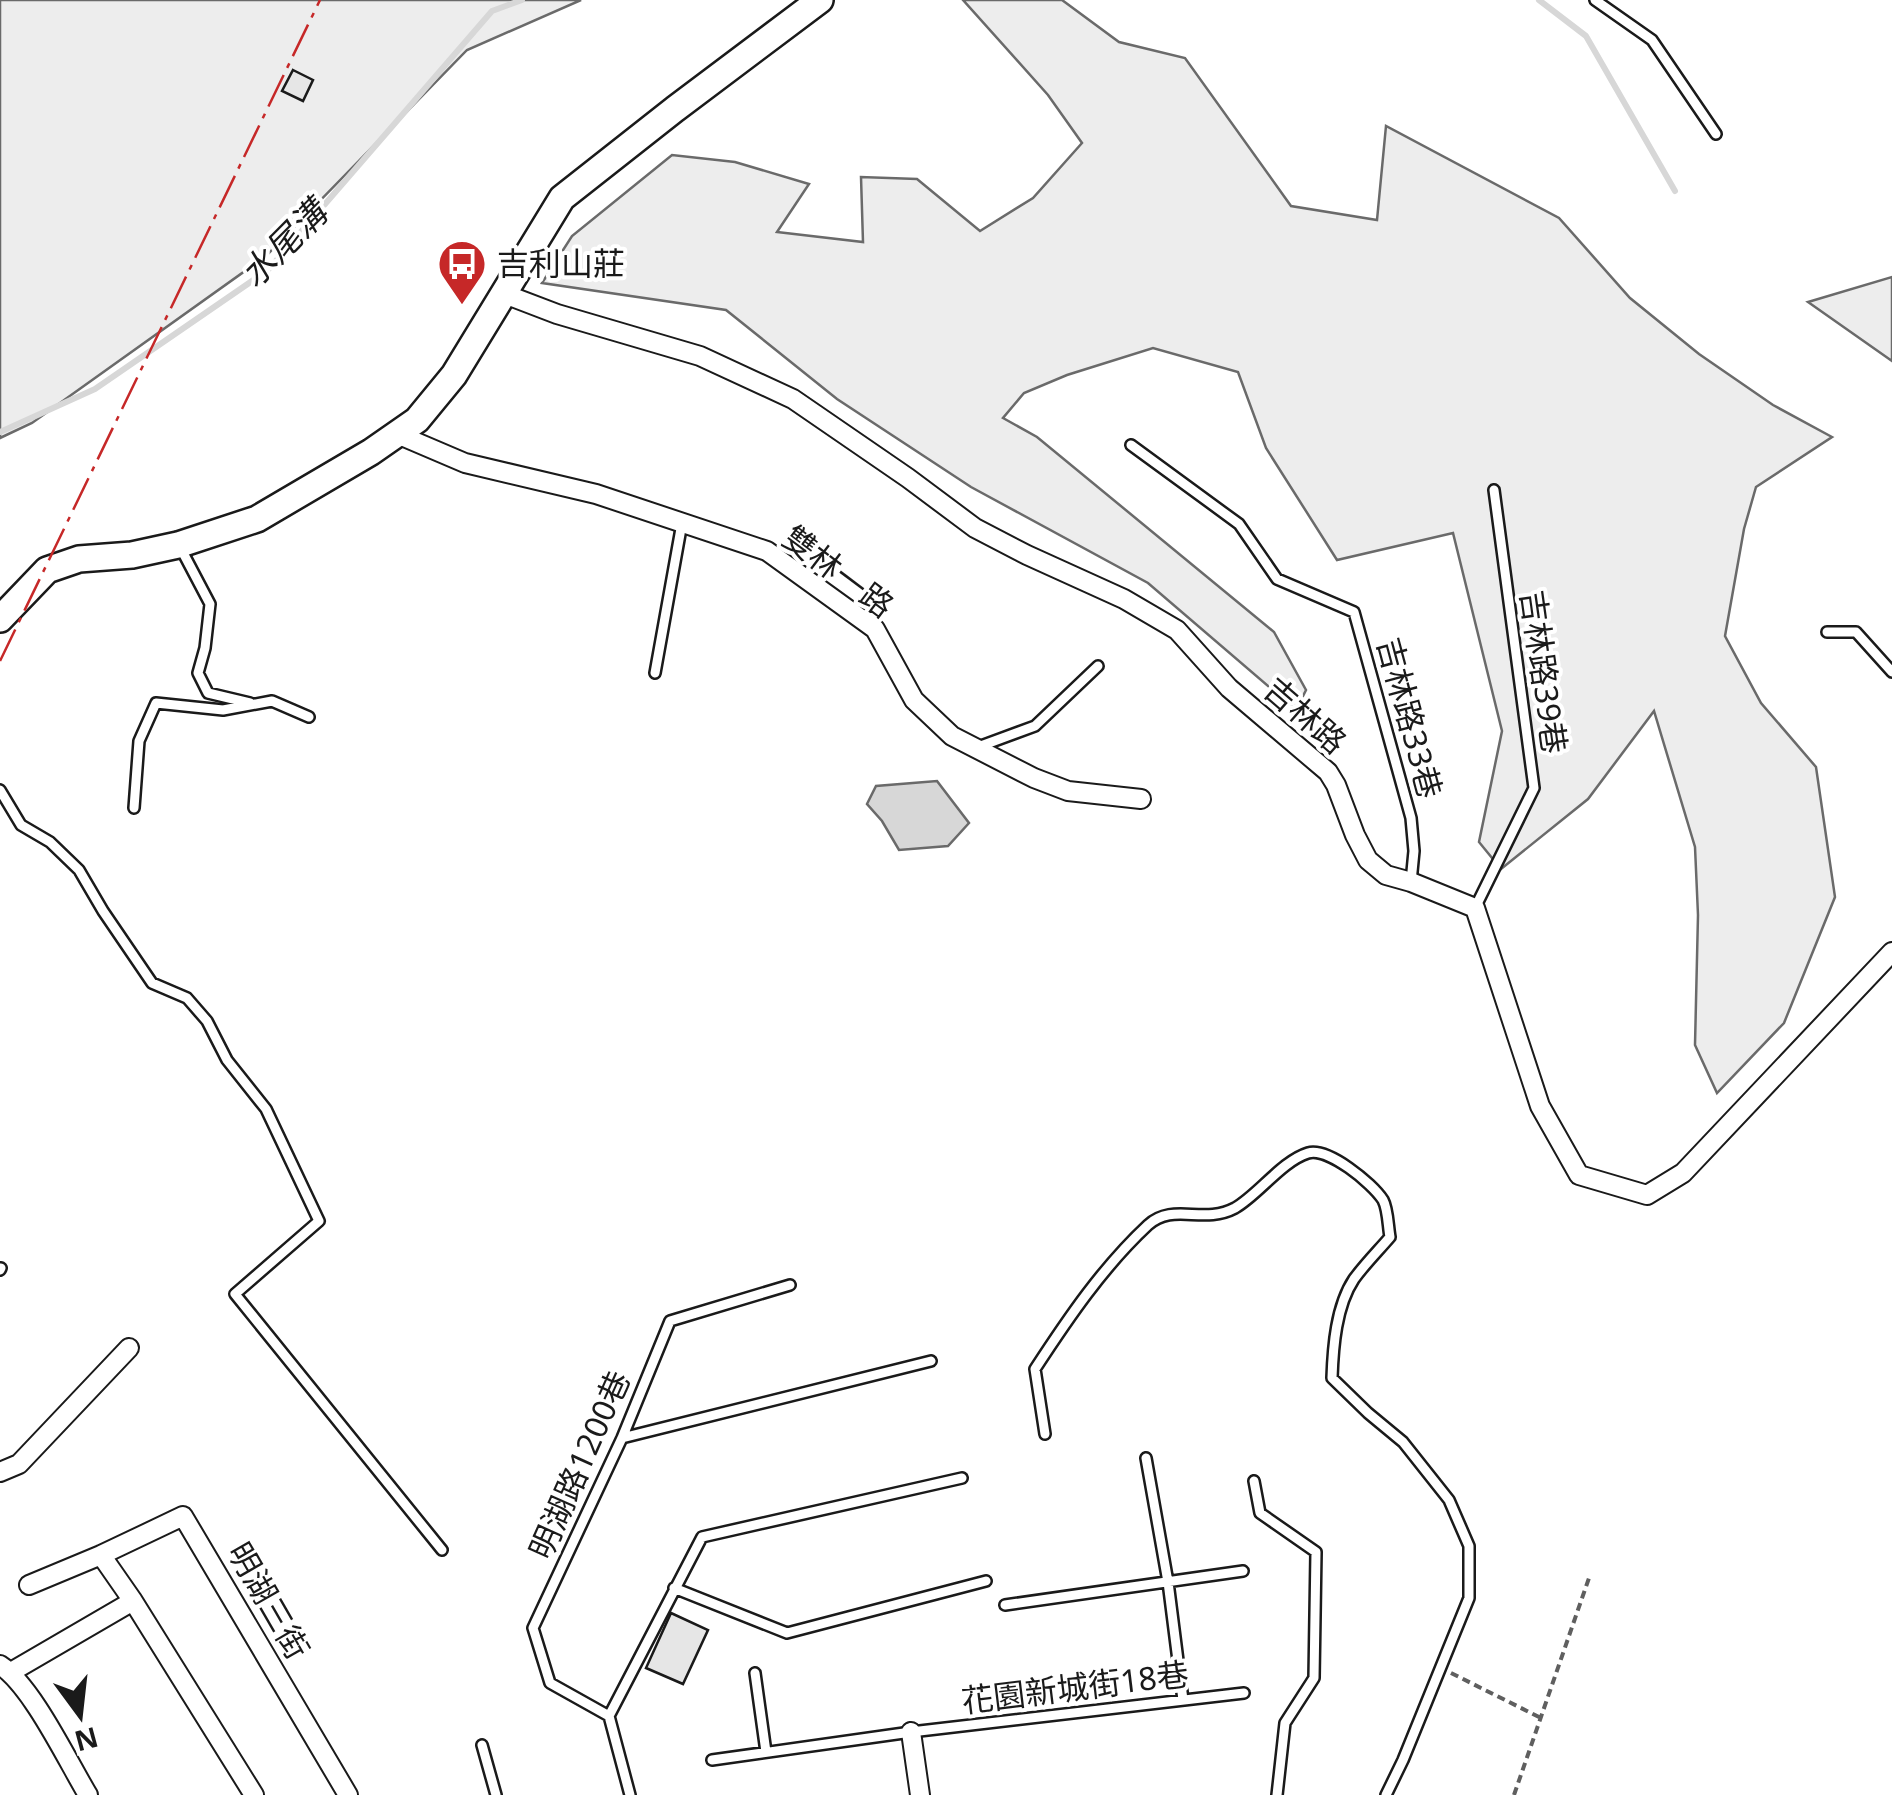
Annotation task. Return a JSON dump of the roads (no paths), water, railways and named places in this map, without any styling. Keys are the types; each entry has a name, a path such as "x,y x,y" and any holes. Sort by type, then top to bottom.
{"street":[{"path":"0,620 47,570 79,559 132,555 178,545 257,519 371,452 417,420 454,376 562,198 820,0"},
{"name":"吉林路","path":"502,293 556,314 700,356 793,399 975,528 1124,599 1177,630 1229,688 1328,772 1368,860 1386,875 1474,908"},
{"name":"雙林一路","path":"397,434 464,464 596,494 767,551 875,629 914,700 952,736 1068,791 1141,799"},
{"path":"1474,908 1540,1106 1579,1175 1647,1195 1683,1173 1892,952"},
{"path":"0,1472 19,1464 129,1348"},
{"name":"明湖三街","path":"28,1585 183,1516 348,1795"},
{"path":"101,1555 254,1795"},
{"path":"88,1795 26,1690 6,1668 133,1601"},
{"path":"911,1732 920,1795"}],"lane":[{"path":"1595,0 1652,40 1716,134"},
{"name":"吉林路33巷","path":"1132,445 1239,524 1277,579 1354,612 1411,818 1411,882"},
{"name":"吉林路39巷","path":"1474,908 1534,788 1494,490"},
{"path":"655,674 682,523"},
{"path":"178,545 210,604 198,673 208,693 252,703"},
{"path":"1827,632 1856,632 1892,672"},
{"path":"974,748 1034,726 1098,666"},
{"path":"134,808 139,741 156,704 223,710 272,701 309,717"},
{"path":"0,790 21,826 50,842 79,870 152,983 187,998 266,1109 319,1221 236,1294 442,1550"},
{"path":"1045,1434 1035,1369 1085,1293 1164,1213 1204,1216 1234,1208 1310,1152 1328,1154 1357,1174 1384,1201 1390,1237 1352,1282 1333,1347 1332,1378 1403,1442 1449,1500 1469,1546 1469,1598 1386,1795"},
{"name":"明湖路1200巷","path":"609,1716 550,1683 532,1628 622,1438 670,1321 790,1285"},
{"path":"622,1438 931,1362"},
{"path":"1146,1458 1168,1582 1183,1700"},
{"path":"630,1795 609,1716 702,1537 962,1478"},
{"path":"1254,1481 1260,1513 1316,1552 1314,1678 1285,1724 1278,1795"},
{"path":"1005,1605 1243,1571"},
{"path":"674,1588 787,1632 986,1581"},
{"path":"755,1673 766,1752"},
{"name":"花園新城街18巷","path":"712,1760 1244,1693"},
{"path":"482,1745 496,1795"}],"waterway":[{"name":"水尾溝","path":"0,432 95,389 268,270 492,11 522,0"},
{"path":"1539,0 1586,36 1675,191"}],"place":[{"name":"吉利山莊","path":"462,306"}]}
